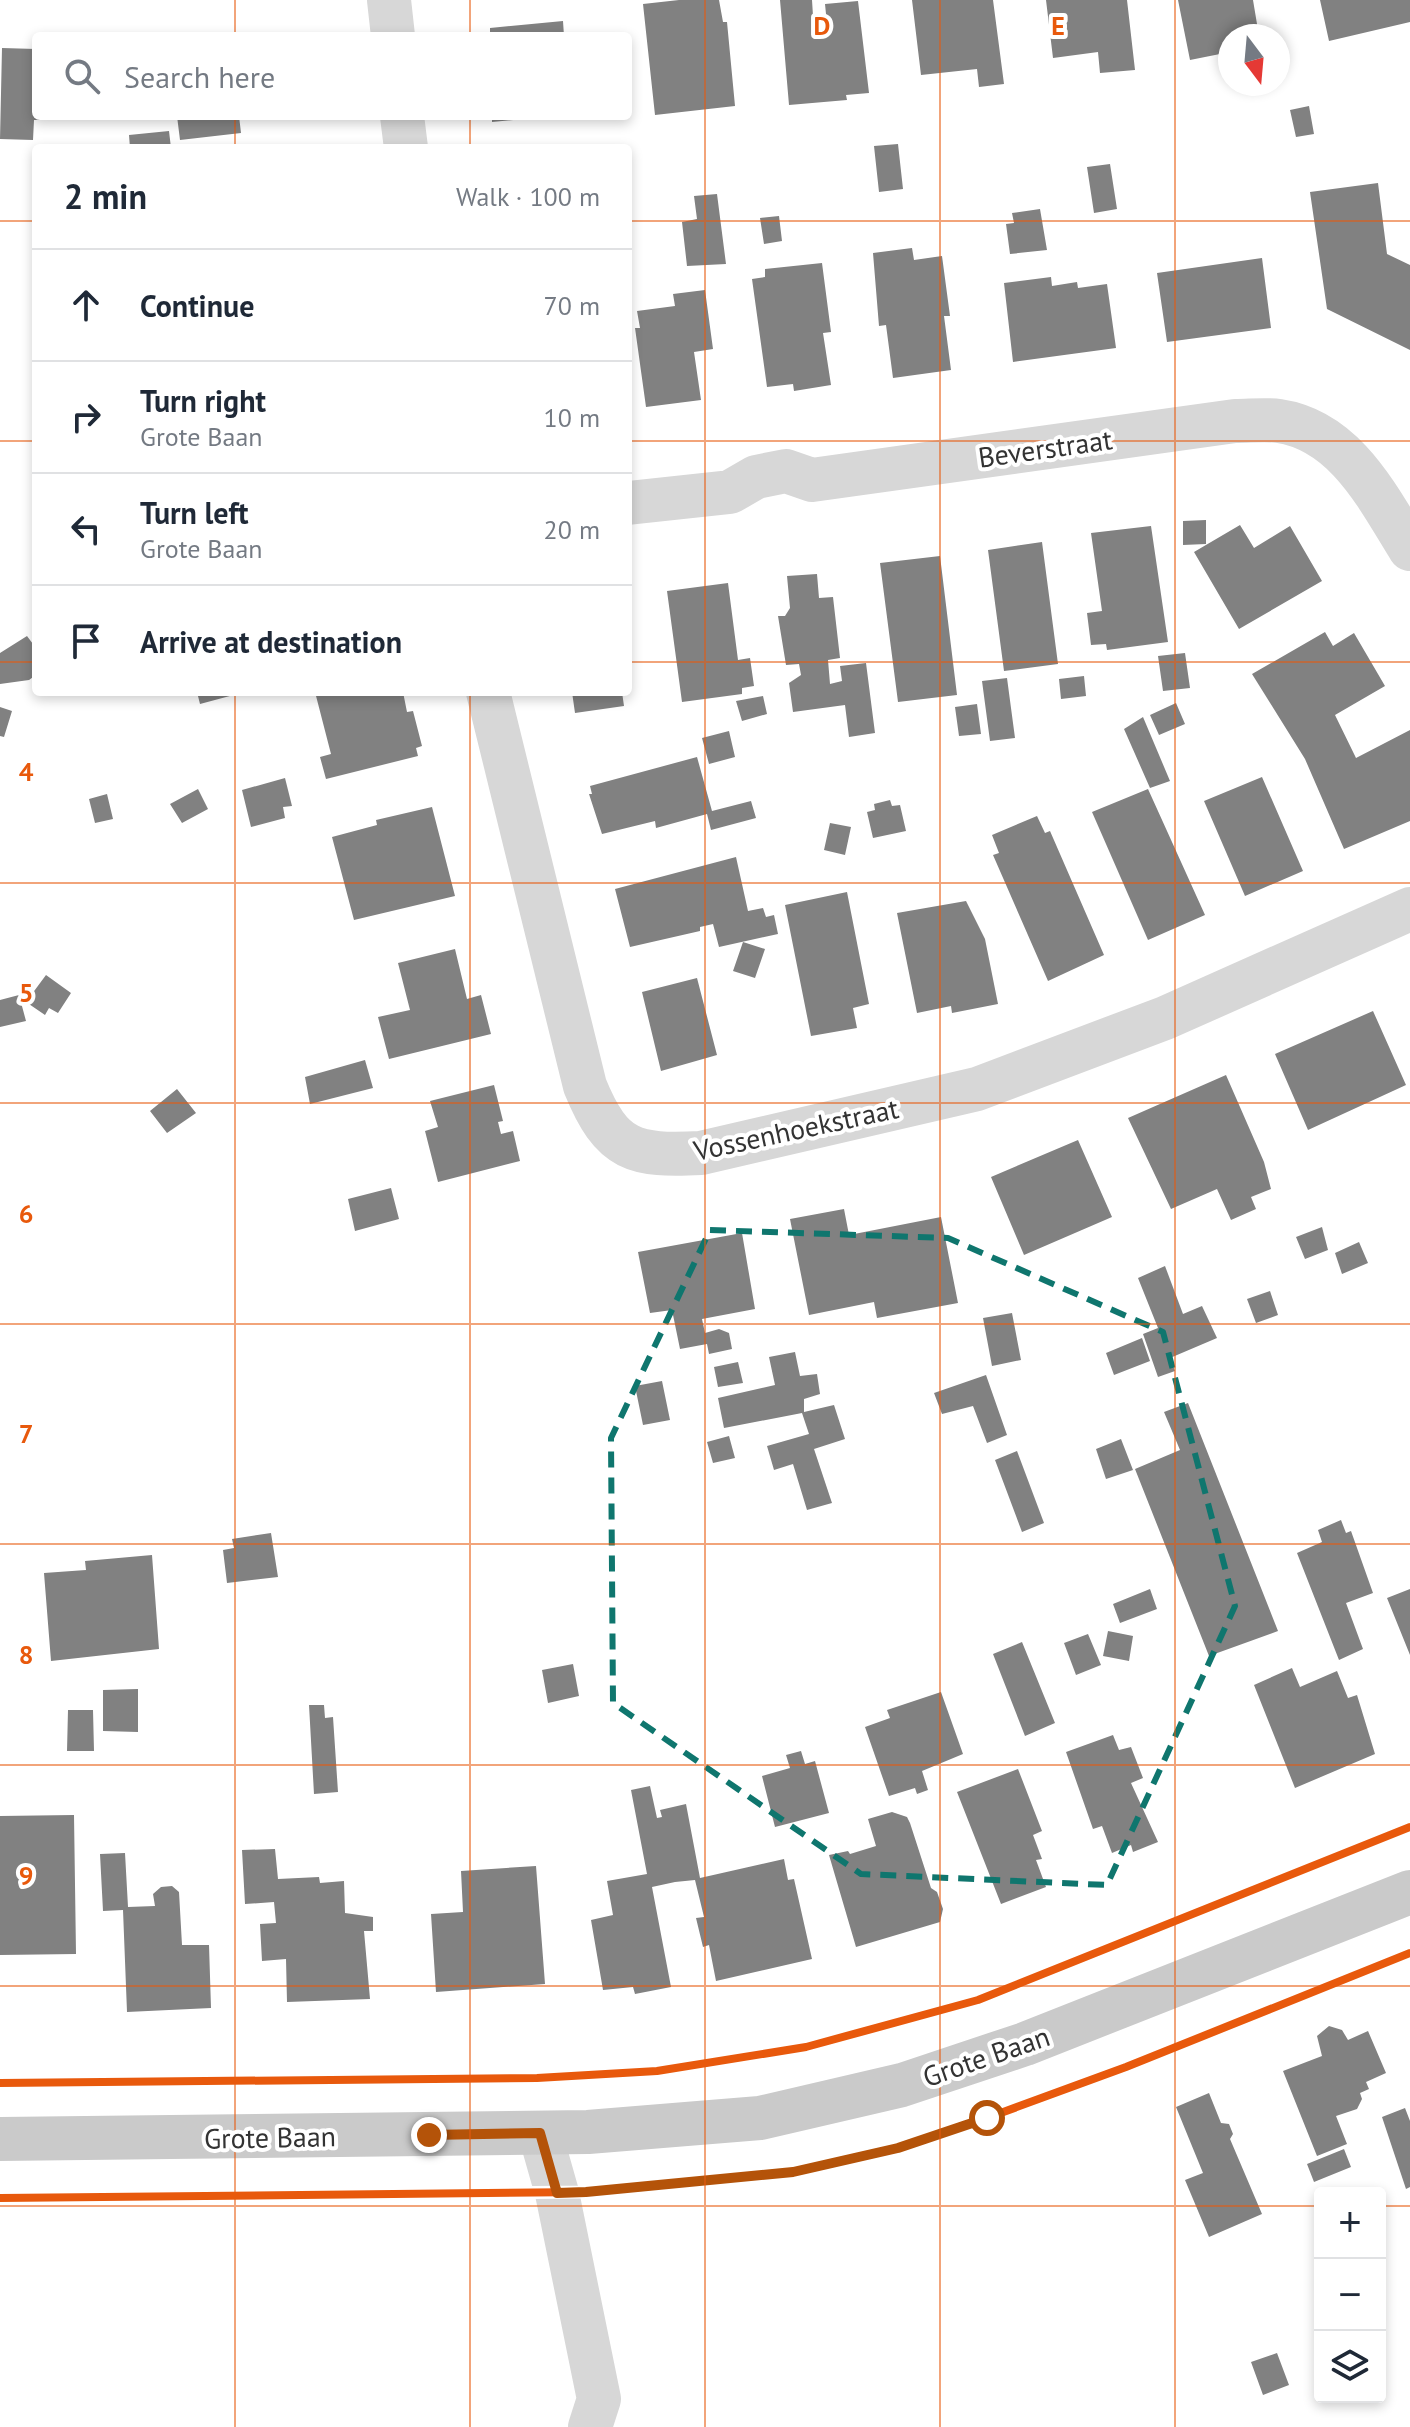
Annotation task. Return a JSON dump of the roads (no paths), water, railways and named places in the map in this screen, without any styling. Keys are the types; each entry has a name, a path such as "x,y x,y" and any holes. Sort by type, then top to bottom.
{"main road":[{"name":"Grote Baan","path":"0,2139 540,2133 760,2118 902,2085 1147,1999 1410,1892"}],"street":[{"path":"389,0 393,32"},
{"path":"402,120 406,144"},
{"name":"Beverstraat","path":"632,503 730,492 756,477 786,471 812,480 1235,421 1281,421 1327,439 1361,471 1410,549"},
{"name":"Vossenhoekstraat","path":"489,696 585,1086 597,1114 622,1145 655,1155 701,1153 977,1089 1165,1018 1410,909"},
{"path":"540,2133 557,2193 599,2399 590,2427"}]}
